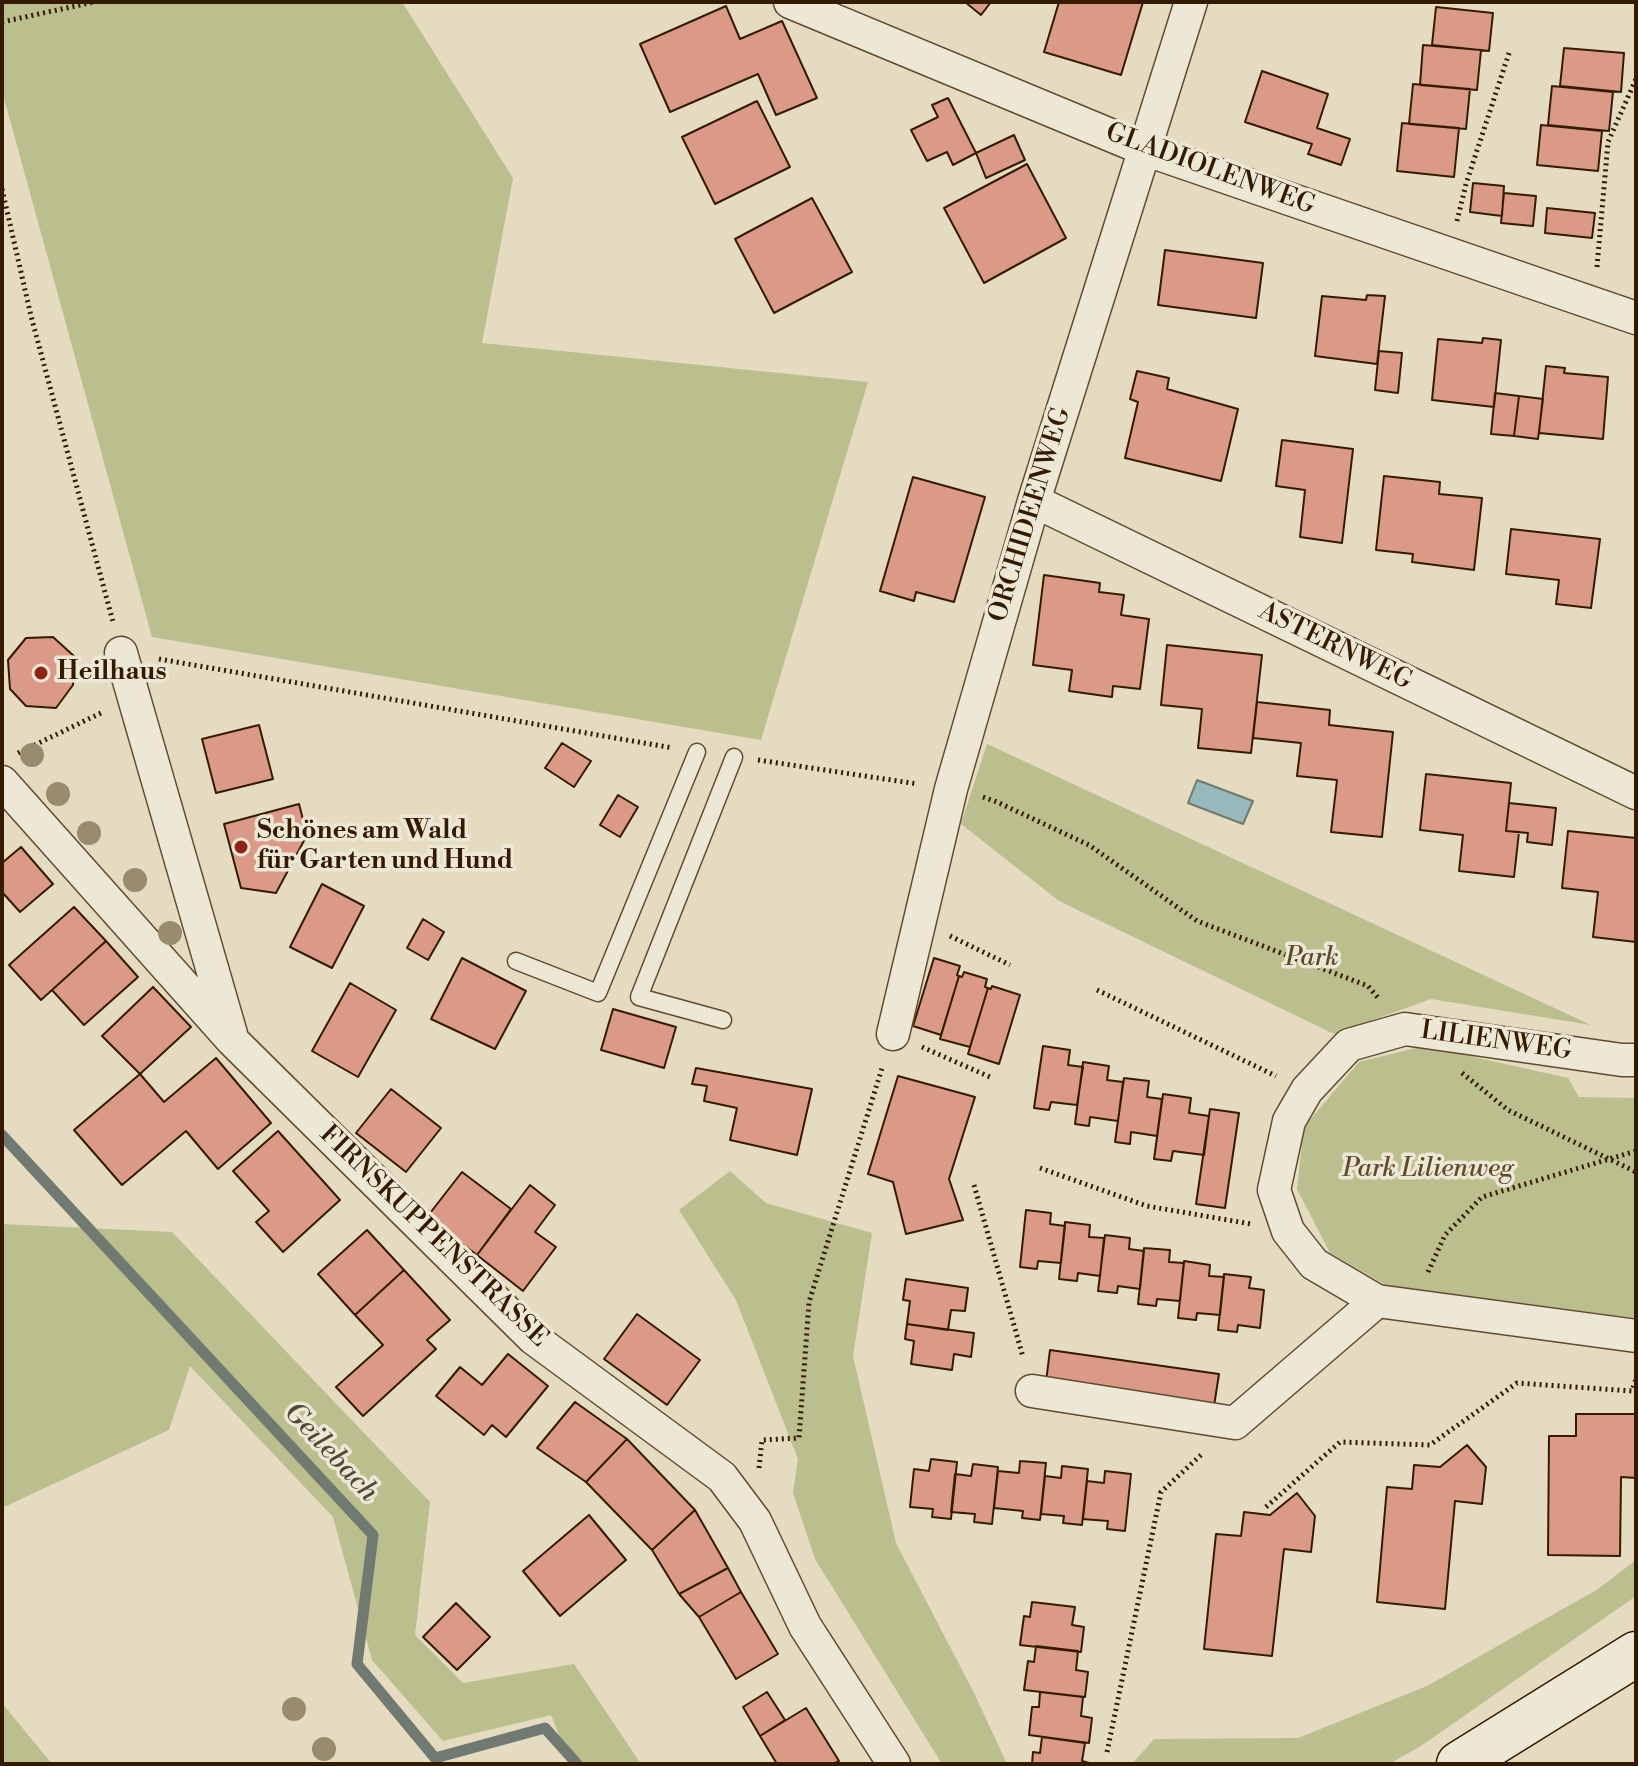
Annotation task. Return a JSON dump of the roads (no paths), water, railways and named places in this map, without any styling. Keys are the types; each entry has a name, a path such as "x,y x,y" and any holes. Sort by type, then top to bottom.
{"main road":[{"path":"1459,1764 1636,1654"}],"street":[{"name":"GLADIOLENWEG","path":"790,2 1144,149 1636,318"},
{"name":"ORCHIDEENWEG","path":"893,1034 951,789 1034,501 1191,2"},
{"name":"ASTERNWEG","path":"1034,501 1636,793"},
{"name":"FIRNSKUPPENSTRASSE","path":"121,653 233,1041"},
{"name":"FIRNSKUPPENSTRASSE","path":"8,769 233,1041 533,1338 722,1477 755,1521 805,1626 894,1764"},
{"name":"LILIENWEG","path":"1636,1060 1405,1029 1349,1045 1307,1090 1289,1121 1274,1190 1288,1231 1314,1264 1377,1301 1636,1336"},
{"path":"1032,1391 1235,1423 1377,1301"}],"lane":[{"path":"516,961 598,993 697,752"},
{"path":"723,1020 639,997 734,757"}],"water":[{"path":"1197,780 1253,801 1243,824 1188,803"}],"waterway":[{"name":"Geilebach","path":"2,1135 373,1535 357,1664 435,1758 545,1728 577,1764"}],"place":[{"name":"Heilhaus","path":"41,673"},
{"name":"Schönes am Wald für Garten und Hund","path":"241,847"}],"park label":[{"name":"Park","path":"1312,959"},
{"name":"Park Lilienweg","path":"1428,1170"}]}
